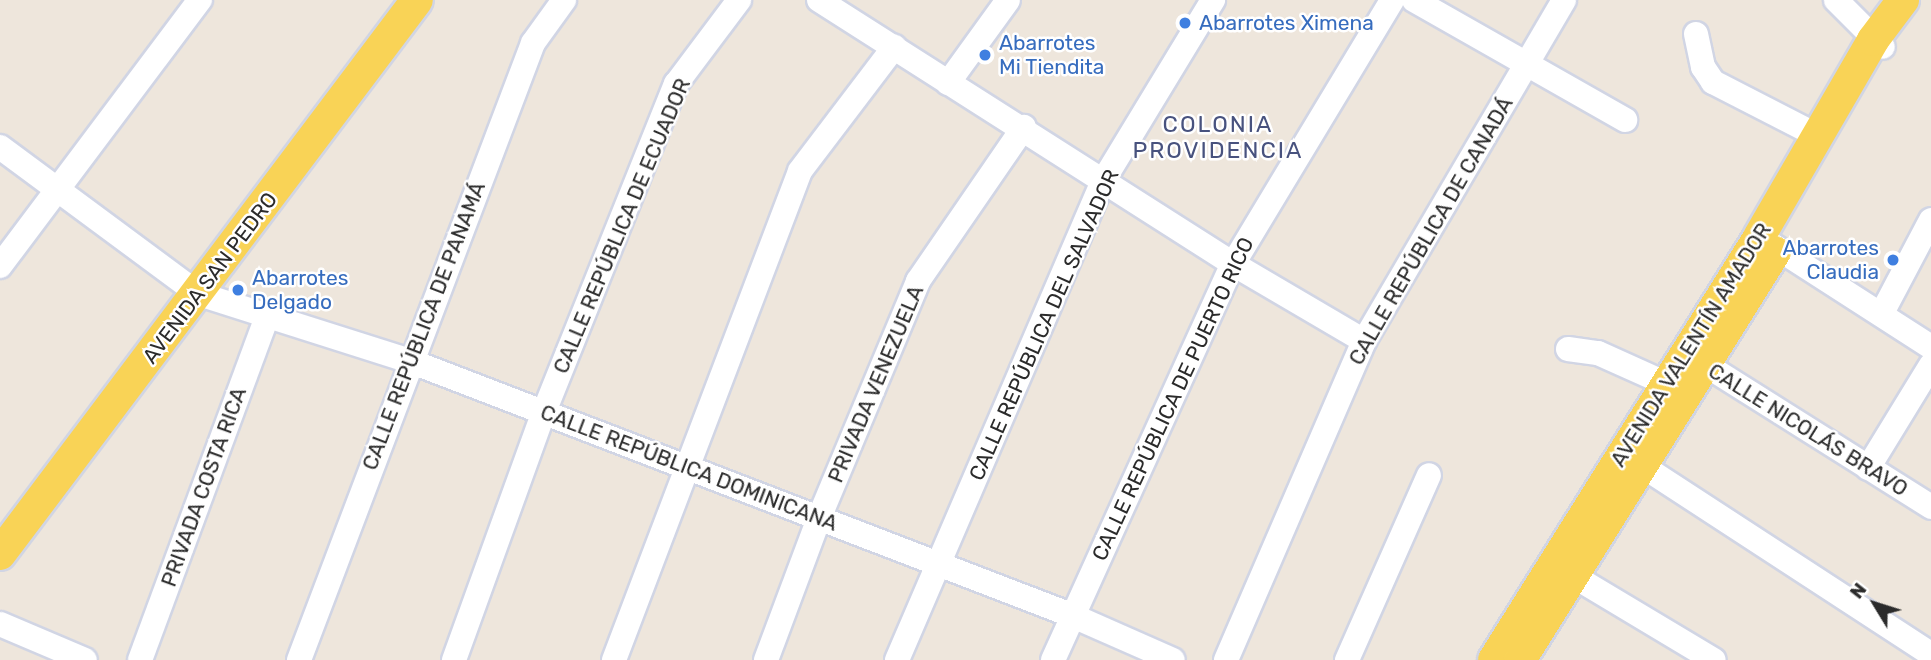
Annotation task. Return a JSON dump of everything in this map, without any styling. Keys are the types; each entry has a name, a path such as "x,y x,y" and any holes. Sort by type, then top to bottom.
{"main road":[{"name":"AVENIDA SAN PEDRO","path":"0,554 194,290 400,0"},
{"name":"AVENIDA SAN PEDRO","path":"0,531 194,290 417,0"},
{"name":"AVENIDA VALENTÍN AMADOR","path":"1494,660 1564,570 1634,461 1769,242 1903,0"},
{"name":"AVENIDA VALENTÍN AMADOR","path":"1769,242 1818,136 1880,39"},
{"name":"AVENIDA VALENTÍN AMADOR","path":"1634,461 1667,384 1696,359"},
{"name":"AVENIDA VALENTÍN AMADOR","path":"1520,660 1564,570"}],"street":[{"path":"0,265 200,0"},
{"name":"CALLE REPÚBLICA DE PANAMÁ","path":"299,660 410,361 533,43 564,0"},
{"name":"CALLE REPÚBLICA DE ECUADOR","path":"454,660 544,412 676,84 739,0"},
{"path":"819,0 948,83 1024,127 1233,264 1364,341"},
{"path":"948,83 1008,0"},
{"name":"CALLE REPÚBLICA DEL SALVADOR","path":"897,660 1103,181 1213,0"},
{"name":"CALLE REPÚBLICA DE PUERTO RICO","path":"1052,660 1233,264 1392,0"},
{"path":"1413,0 1527,62 1625,120"},
{"name":"CALLE REPÚBLICA DE CANADÁ","path":"1226,660 1364,341 1564,0"},
{"path":"1836,0 1880,39"},
{"path":"1696,34 1703,67 1713,82 1818,136"},
{"path":"614,660 800,171 894,47"},
{"name":"PRIVADA VENEZUELA","path":"766,660 819,518 918,281 1024,127"},
{"path":"0,147 194,290"},
{"path":"1882,313 1931,220"},
{"path":"1769,242 1931,347"},
{"name":"CALLE REPÚBLICA DOMINICANA","path":"194,290 410,361 1071,615 1173,660"},
{"name":"PRIVADA COSTA RICA","path":"140,660 268,314"},
{"path":"1568,349 1598,353 1667,384"},
{"name":"CALLE NICOLÁS BRAVO","path":"1696,359 1931,508"},
{"path":"1868,468 1931,365"},
{"path":"1634,461 1931,654"},
{"path":"1347,660 1429,475"},
{"path":"1564,570 1714,660"},
{"path":"0,624 85,660"}],"place":[{"name":"Abarrotes Ximena","path":"1185,23"},
{"name":"Abarrotes Mi Tiendita","path":"985,55"},
{"name":"Abarrotes Claudia","path":"1893,260"},
{"name":"Abarrotes Delgado","path":"238,290"}],"district":[{"name":"COLONIA PROVIDENCIA","path":"1218,137"}]}
